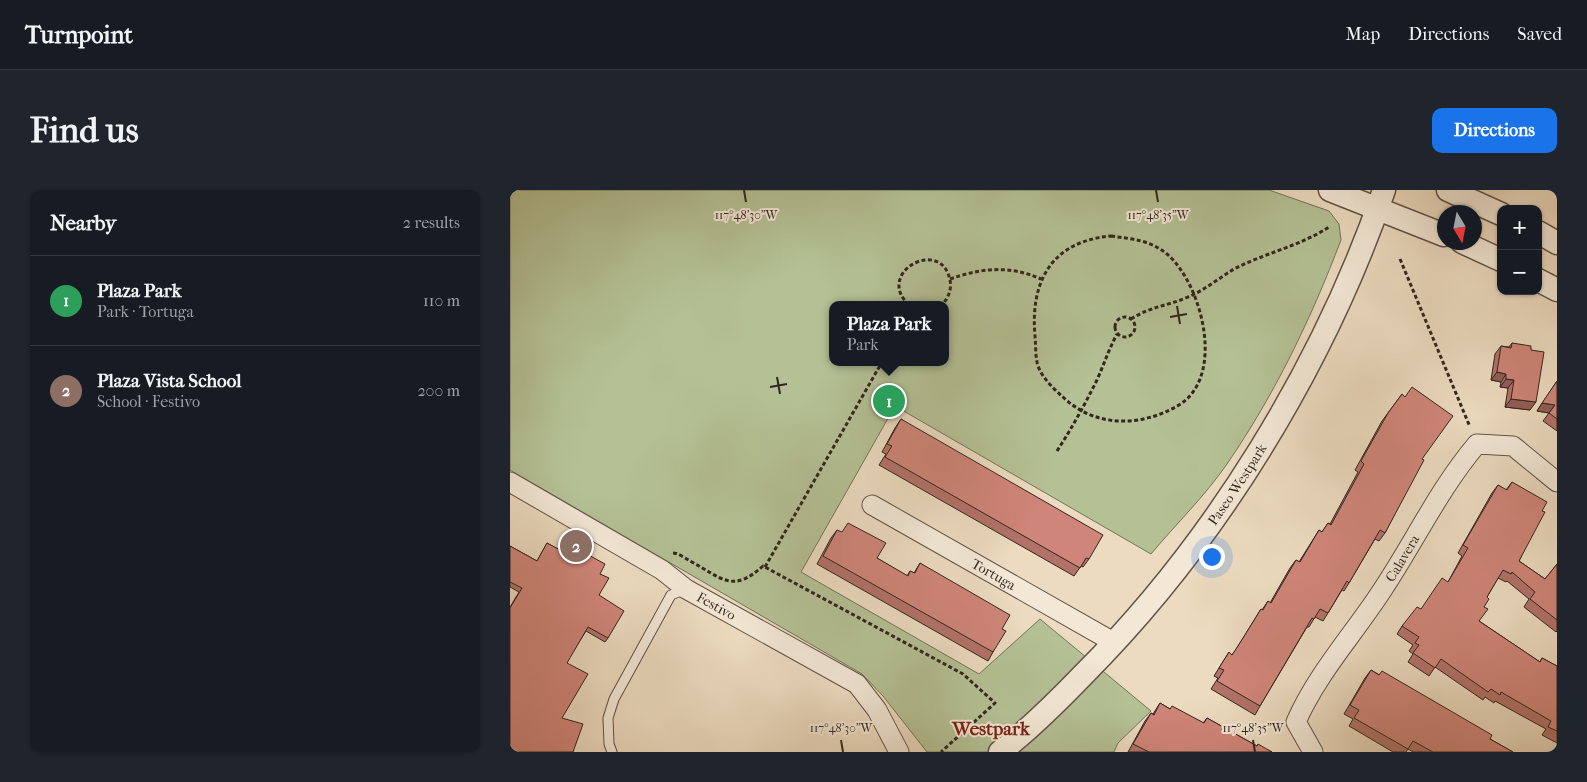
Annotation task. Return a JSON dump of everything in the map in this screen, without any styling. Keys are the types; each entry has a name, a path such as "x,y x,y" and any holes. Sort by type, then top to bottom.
{"street":[{"path":"1330,190 1381,199 1437,231"},
{"path":"1448,190 1497,212"},
{"name":"Paseo Westpark","path":"1000,752 1032,726 1115,644 1185,560 1232,494 1294,390 1348,280 1381,199"},
{"path":"1542,234 1557,243"},
{"path":"1479,250 1497,258"},
{"path":"1542,282 1557,290"},
{"path":"1477,444 1512,446 1557,482"},
{"name":"Calavera","path":"1313,752 1296,722 1306,698 1380,594 1460,464 1477,444"},
{"name":"Festivo","path":"510,482 662,570 686,589 857,684 877,710 899,752"},
{"name":"Tortuga","path":"872,505 1115,644"}],"lane":[{"path":"612,752 609,744 608,718 614,699 671,595 686,589"}],"path":[{"path":"1131,319 1146,309 1194,294 1217,282 1234,270 1316,236 1329,227"},
{"path":"1111,236 1147,241 1160,249 1174,262 1194,294 1203,323 1205,350 1200,378 1196,388 1188,398 1161,415 1132,422 1111,421 1081,412 1056,392 1039,367 1034,322 1041,279 1055,259 1081,242 1111,236"},
{"path":"1400,259 1477,444"},
{"path":"907,301 900,289 900,280 907,266 922,260 930,260 944,268 950,279 950,290 945,301"},
{"path":"950,279 975,271 995,269 1016,270 1041,279"},
{"path":"1057,451 1081,412 1100,372 1106,353 1117,334 1115,327 1117,321 1125,317 1131,319 1135,328 1132,334 1125,337 1117,334"},
{"path":"662,570 674,552 726,580 736,582 749,578 763,566 765,567 880,366"},
{"path":"765,567 963,674 995,703 941,752"}],"green space":[{"path":"510,190 1269,190 1329,211 1339,224 1341,240 1291,355 1261,411 1227,464 1200,499 1151,554 895,406 801,572 979,674 1040,619 1151,711 1118,743 1114,752 927,752 883,696 862,674 510,470"}],"building":[{"path":"1512,343 1531,346 1531,350 1544,352 1536,402 1511,399 1514,380 1506,379 1506,374 1497,372 1501,346 1511,348"},
{"path":"1557,381 1557,419 1549,413 1555,405 1542,403"},
{"path":"1412,387 1453,416 1422,459 1424,460 1385,533 1380,530 1349,583 1347,581 1328,613 1320,609 1314,619 1312,618 1260,706 1217,681 1224,670 1219,668 1229,652 1232,655 1261,609 1263,610 1268,601 1271,603 1296,560 1300,562 1319,530 1322,532 1328,523 1331,525 1364,464 1361,461 1388,413 1402,394 1405,397"},
{"path":"901,419 1103,535 1089,559 1086,558 1080,568 885,457 892,446 887,444"},
{"path":"1512,482 1547,502 1542,511 1545,512 1519,561 1545,579 1557,564 1557,620 1530,599 1535,592 1512,572 1511,574 1503,570 1487,597 1489,599 1484,607 1488,609 1479,621 1540,662 1542,658 1557,666 1557,731 1548,727 1551,721 1501,692 1500,695 1491,689 1488,692 1441,659 1435,668 1413,653 1419,645 1415,643 1419,637 1402,626 1417,607 1421,609 1442,578 1448,582 1468,548 1463,545 1498,485 1507,490"},
{"path":"848,523 886,543 877,558 908,576 910,571 915,573 920,563 1010,615 1002,629 1006,631 993,652 823,556 837,530 842,532"},
{"path":"547,543 571,556 574,547 605,564 600,574 609,578 599,595 624,611 608,638 588,627 567,663 588,674 562,718 583,724 573,752 510,752 510,608 522,588 510,582 510,546 537,561"},
{"path":"1371,670 1379,675 1382,671 1492,735 1490,739 1513,752 1433,752 1413,741 1408,749 1354,718 1359,710 1350,705"},
{"path":"1160,703 1170,709 1172,706 1204,723 1207,718 1257,746 1258,744 1272,752 1149,752 1133,744 1151,713 1154,715"}],"place":[{"name":"Plaza Park","path":"889,401"},
{"name":"Plaza Vista School","path":"576,546"}],"district":[{"name":"Westpark","path":"991,729"}]}
